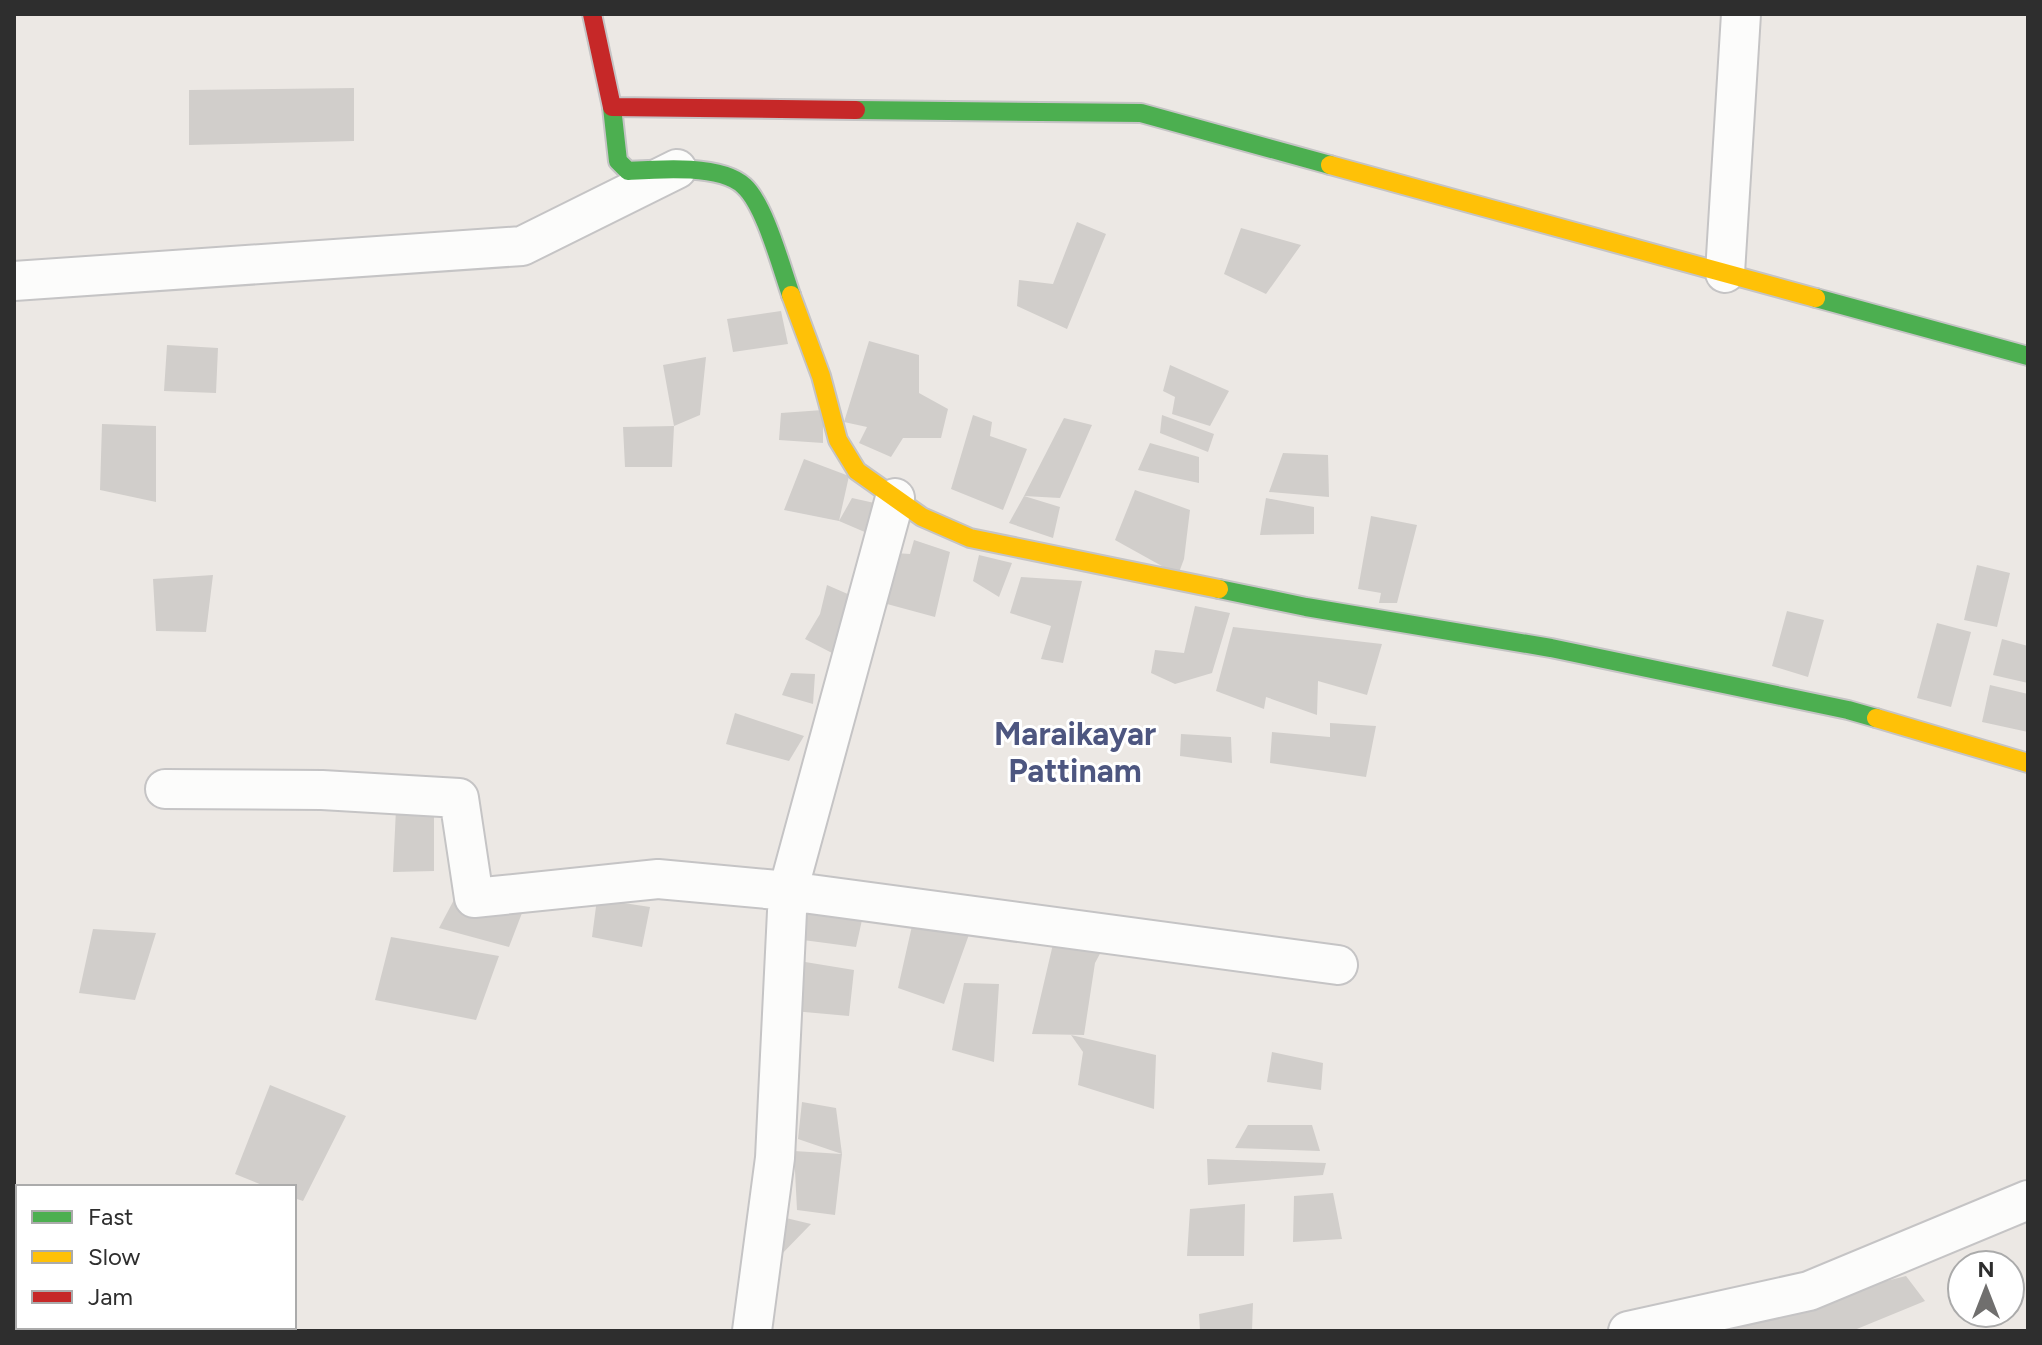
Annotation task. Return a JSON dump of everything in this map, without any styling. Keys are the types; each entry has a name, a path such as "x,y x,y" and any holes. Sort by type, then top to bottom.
{"street":[{"path":"592,14 612,107 618,161 628,171 679,168 737,180 751,193 762,215 821,376 838,440 857,471 922,517 970,538 1306,607 1551,648 1833,707 2028,763"},
{"path":"1725,273 1741,14"},
{"path":"612,107 1141,113 2028,356"},
{"path":"14,281 522,246 679,168"},
{"path":"752,1331 775,1158 788,891 895,498"},
{"path":"165,789 322,790 459,798 474,898 658,879 788,891 1338,965"},
{"path":"1628,1331 1809,1291 2028,1200"}],"building":[{"path":"354,88 354,141 189,145 189,90"},
{"path":"1077,222 1106,234 1067,329 1017,306 1019,280 1053,284"},
{"path":"1241,228 1301,245 1266,294 1224,274"},
{"path":"781,311 788,344 733,352 727,319"},
{"path":"869,341 919,355 919,393 948,409 941,438 903,438 891,457 859,443 867,427 844,422"},
{"path":"167,345 218,348 216,393 164,391"},
{"path":"706,357 700,415 674,426 663,365"},
{"path":"1170,365 1229,391 1210,426 1172,414 1175,397 1163,391"},
{"path":"823,410 823,443 779,440 781,413"},
{"path":"973,415 992,422 990,436 1027,449 1003,510 951,489"},
{"path":"1162,415 1214,434 1208,452 1160,433"},
{"path":"1064,418 1092,425 1060,498 1024,496"},
{"path":"102,424 156,426 156,502 100,490"},
{"path":"674,426 672,467 625,467 623,427"},
{"path":"1150,443 1199,457 1199,483 1138,470"},
{"path":"1283,453 1328,455 1329,497 1269,492"},
{"path":"804,459 849,476 839,521 784,510"},
{"path":"1135,490 1190,510 1184,559 1178,575 1115,540"},
{"path":"1024,496 1060,507 1053,538 1009,523"},
{"path":"852,498 879,504 867,533 839,521"},
{"path":"1266,498 1314,507 1314,534 1260,535"},
{"path":"1371,516 1417,525 1397,603 1379,603 1381,593 1358,589"},
{"path":"914,540 950,552 935,617 876,601 880,552 910,554"},
{"path":"979,555 1012,563 999,597 973,581"},
{"path":"1977,565 2010,573 1997,627 1964,620"},
{"path":"213,575 206,632 156,631 153,579"},
{"path":"1021,577 1082,581 1063,663 1041,659 1051,626 1010,613"},
{"path":"827,585 850,595 832,653 805,639 820,614"},
{"path":"1195,606 1230,613 1212,673 1175,684 1151,673 1155,650 1184,653"},
{"path":"1787,611 1824,620 1808,677 1772,666"},
{"path":"1937,623 1971,632 1951,707 1917,698"},
{"path":"1233,627 1382,644 1367,695 1318,681 1317,715 1266,697 1264,709 1216,691"},
{"path":"2002,639 2028,646 2028,683 1993,675"},
{"path":"791,673 815,674 813,704 782,695"},
{"path":"1990,685 2028,694 2028,732 1982,722"},
{"path":"735,713 804,736 789,761 726,744"},
{"path":"1330,723 1376,726 1366,777 1270,763 1272,732 1330,737"},
{"path":"1181,734 1231,737 1232,763 1180,756"},
{"path":"396,809 434,810 434,871 393,872"},
{"path":"456,896 522,913 509,947 439,928"},
{"path":"597,899 650,907 642,947 592,937"},
{"path":"866,902 856,947 803,940 808,905"},
{"path":"916,908 971,929 944,1004 898,988"},
{"path":"93,929 156,933 135,1000 79,993"},
{"path":"391,937 499,956 476,1020 375,1000"},
{"path":"1053,944 1103,948 1095,963 1084,1035 1032,1034"},
{"path":"799,961 854,970 849,1016 782,1010"},
{"path":"964,983 999,984 994,1062 952,1050"},
{"path":"1071,1035 1156,1055 1154,1109 1078,1085 1083,1052"},
{"path":"1272,1052 1323,1063 1321,1090 1267,1082"},
{"path":"270,1085 346,1116 303,1201 296,1199 296,1185 262,1185 235,1174"},
{"path":"802,1102 836,1108 842,1154 798,1139"},
{"path":"1248,1125 1312,1125 1320,1151 1235,1148"},
{"path":"794,1151 842,1154 835,1215 797,1210"},
{"path":"1207,1159 1326,1163 1323,1175 1208,1185"},
{"path":"1333,1193 1342,1239 1293,1242 1294,1196"},
{"path":"1245,1204 1244,1256 1187,1256 1190,1209"},
{"path":"786,1218 811,1224 776,1260"},
{"path":"1906,1276 1925,1301 1852,1331 1690,1331"},
{"path":"1253,1303 1252,1331 1200,1331 1199,1314"}],"traffic: fast":[{"path":"612,107 618,161 628,171 705,171 734,179 744,186 759,207 791,295"},
{"path":"856,110 1141,113 1330,165"},
{"path":"1816,298 2028,356"},
{"path":"1219,589 1306,607 1551,648 1876,718"}],"traffic: slow":[{"path":"1330,165 1816,298"},
{"path":"791,295 821,376 838,440 857,471 922,517 970,538 1219,589"},
{"path":"1876,718 2028,763"}],"traffic: jam":[{"path":"592,14 612,107 856,110"}],"district":[{"name":"Maraikayar Pattinam","path":"1075,752"}]}
